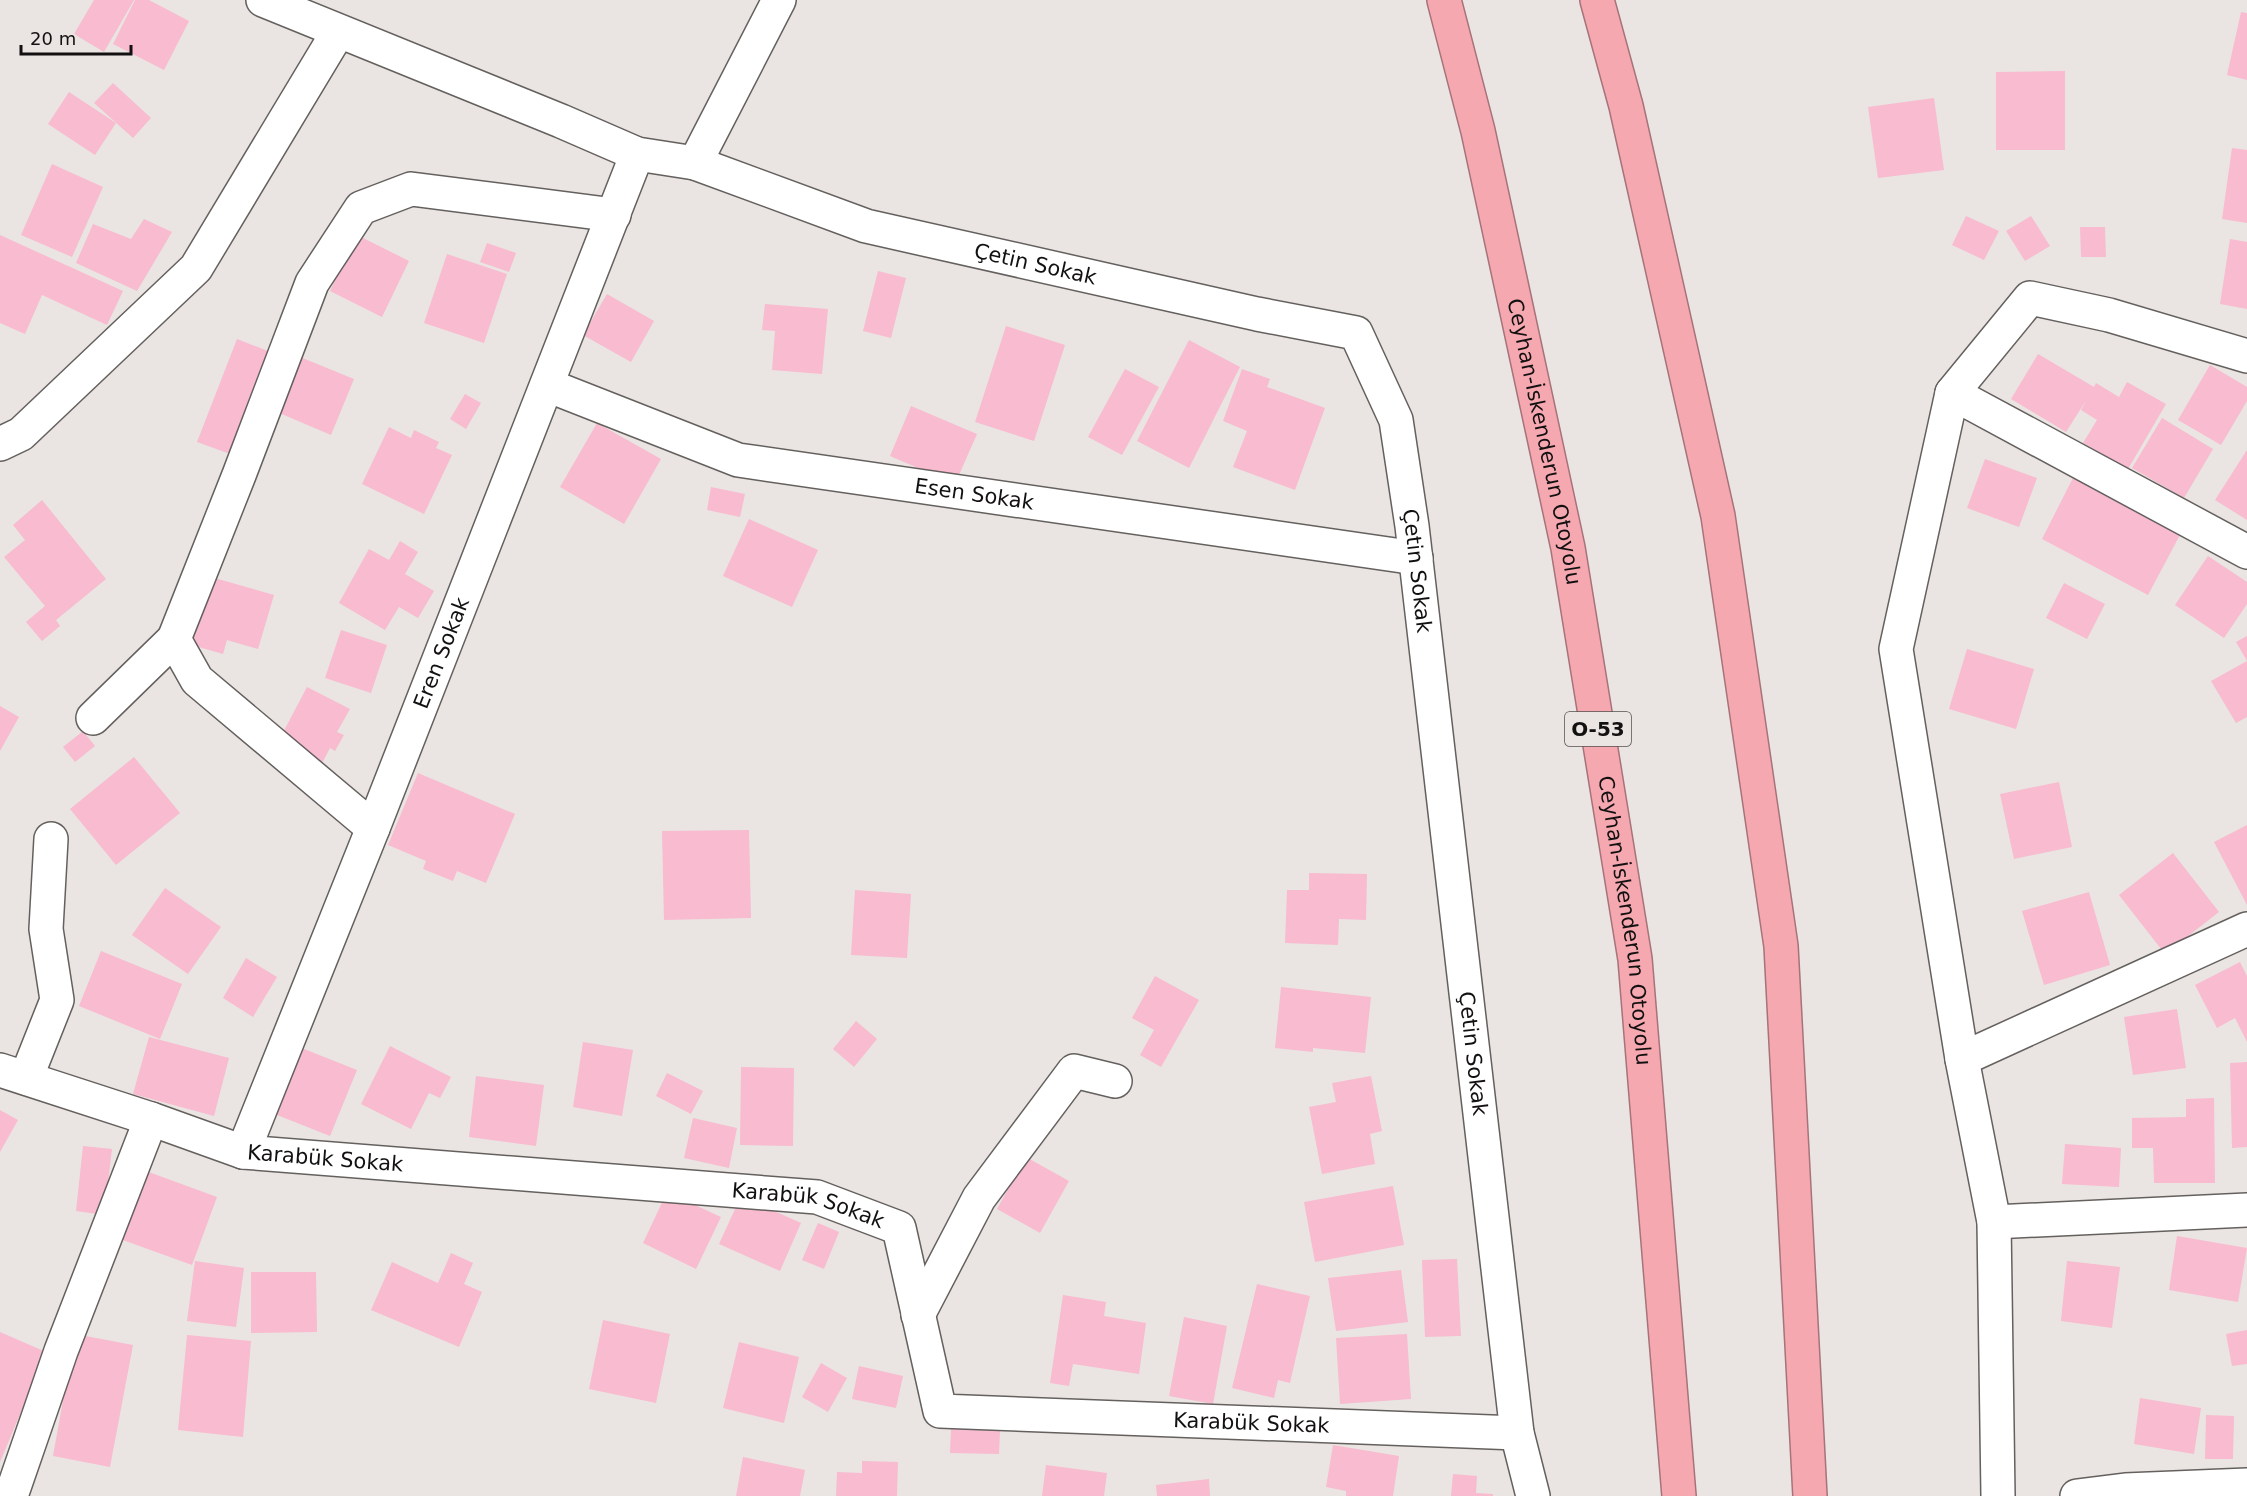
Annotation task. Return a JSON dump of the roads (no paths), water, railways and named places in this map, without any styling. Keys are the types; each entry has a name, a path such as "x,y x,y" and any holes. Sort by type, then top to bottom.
{"highway":[{"name":"Ceyhan-İskenderun Otoyolu","path":"1444,0 1478,130 1568,548 1635,959 1678,1483"},
{"path":"1597,0 1626,106 1718,516 1780,934 1810,1496"}],"street":[{"path":"263,0 637,154 695,163 778,0"},
{"path":"0,444 21,435 196,268 338,32"},
{"name":"Eren Sokak","path":"243,1152 373,828 637,154"},
{"name":"Çetin Sokak","path":"695,163 866,226 1257,314 1356,333 1396,420 1416,558 1517,1433 1533,1496"},
{"path":"93,718 174,639 312,283 361,208 411,189 614,214"},
{"path":"1998,1496 1994,1222 1962,1059 1896,649 1952,393 2030,298 2109,315 2247,356"},
{"name":"Esen Sokak","path":"547,385 738,460 1416,558"},
{"path":"1952,393 2247,552"},
{"path":"174,639 197,680 373,828"},
{"path":"13,1074 57,1000 46,930 51,839"},
{"path":"1962,1059 2247,928"},
{"path":"918,1315 979,1198 1074,1071 1114,1081"},
{"name":"Karabük Sokak","path":"13,1074 243,1152 817,1197 899,1228 940,1411 1517,1433"},
{"path":"11,1496 61,1350 151,1119"},
{"path":"1994,1222 2247,1210"},
{"path":"2077,1496 2247,1485"}]}
